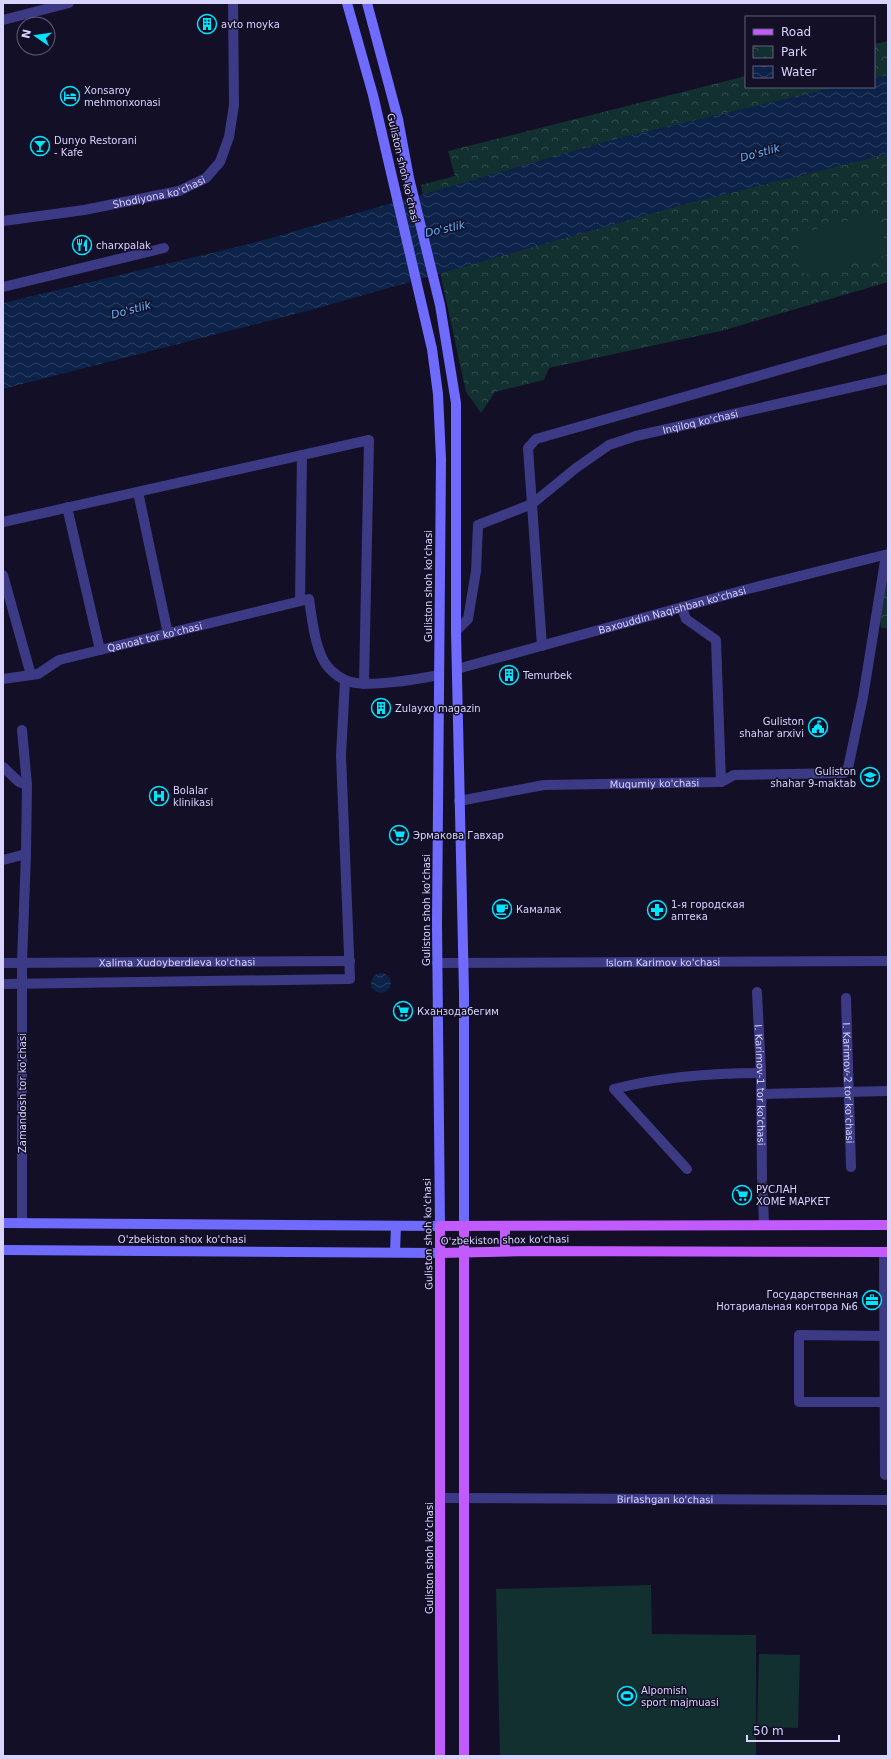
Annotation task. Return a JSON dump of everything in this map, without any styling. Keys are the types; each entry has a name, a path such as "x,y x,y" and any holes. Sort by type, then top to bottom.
{"main road":[{"name":"Guliston shoh ko'chasi","path":"347,3 373,95 394,182 422,308 438,394 441,459 438,963 441,1498 440,1756"},
{"name":"Guliston shoh ko'chasi","path":"367,3 398,119 409,178 440,305 456,403 456,631 463,964 464,1756"},
{"name":"O'zbekiston shox ko'chasi","path":"3,1223 396,1226 888,1225"},
{"path":"395,1252 396,1226"},
{"path":"505,1226 505,1251"},
{"name":"O'zbekiston shox ko'chasi","path":"3,1250 440,1253 505,1251 886,1252"}],"street":[{"path":"3,20 68,3"},
{"name":"Shodiyona ko'chasi","path":"3,221 84,210 179,191 206,178 220,162 229,137 234,105 233,3"},
{"path":"3,286 164,248"},
{"path":"542,646 528,448 536,438 888,339"},
{"name":"Inqiloq ko'chasi","path":"456,631 468,619 476,571 478,524 532,504 576,468 609,444 636,436 888,379"},
{"path":"3,522 369,440 364,684"},
{"path":"302,455 304,600 316,641 327,667 345,681 364,684 414,680 439,675"},
{"path":"138,492 168,634"},
{"path":"67,507 100,650"},
{"name":"Baxouddin Naqishban ko'chasi","path":"457,669 887,554"},
{"name":"Muqumiy ko'chasi","path":"459,801 544,785 721,782 734,775 844,773 848,768 863,697 887,554"},
{"path":"3,576 31,675"},
{"name":"Qanoat tor ko'chasi","path":"3,679 38,674 59,660 304,600"},
{"path":"682,608 686,619 716,640 721,782"},
{"path":"345,681 341,755 350,961"},
{"name":"Zamandosh tor ko'chasi","path":"22,730 27,785 22,962 22,1223"},
{"path":"3,767 19,782 27,785"},
{"path":"3,860 26,854"},
{"name":"Xalima Xudoyberdieva ko'chasi","path":"3,962 350,961 350,979 3,984"},
{"name":"Islom Karimov ko'chasi","path":"438,963 888,961"},
{"name":"I. Karimov-1 tor ko'chasi","path":"757,992 761,1073 762,1178"},
{"name":"I. Karimov-2 tor ko'chasi","path":"846,998 851,1167"},
{"path":"687,1169 614,1089 640,1082 713,1074 761,1073"},
{"path":"761,1094 888,1091"},
{"path":"763,1197 764,1225"},
{"path":"885,1475 886,1252"},
{"path":"886,1336 799,1335 799,1402 886,1402"},
{"name":"Birlashgan ko'chasi","path":"441,1498 888,1500"}],"green space":[{"path":"888,41 888,282 725,330 549,368 544,380 495,392 481,413 466,392 421,185 455,176 448,151 745,76 745,88 875,88 875,44"},
{"path":"879,213 888,255 805,275 795,234"},
{"path":"888,574 888,628 881,628 880,621"},
{"name":"Alpomish sport majmuasi","path":"651,1585 652,1634 756,1635 756,1756 500,1756 496,1589"},
{"path":"759,1654 800,1655 798,1728 757,1727"}],"water":[{"name":"Do'stlik","path":"888,75 888,154 682,205 311,310 3,389 3,303 253,243 619,138 832,88 875,88 875,78"},
{"path":"381,973 388,976 391,983 388,990 381,993 374,990 371,983 374,976"}],"tunnel":[{"path":"762,1178 763,1197"}],"place":[{"name":"avto moyka","path":"207,24"},
{"name":"Xonsaroy mehmonxonasi","path":"70,96"},
{"name":"Dunyo Restorani - Kafe","path":"40,146"},
{"name":"charxpalak","path":"82,245"},
{"name":"Temurbek","path":"509,675"},
{"name":"Zulayxo magazin","path":"381,708"},
{"name":"Guliston shahar arxivi","path":"818,727"},
{"name":"Guliston shahar 9-maktab","path":"870,777"},
{"name":"Bolalar klinikasi","path":"159,796"},
{"name":"Эрмакова Гавхар","path":"399,835"},
{"name":"Камалак","path":"502,909"},
{"name":"1-я городская аптека","path":"657,910"},
{"name":"Кханзодабегим","path":"403,1011"},
{"name":"РУСЛАН ХОМЕ МАРКЕТ","path":"742,1195"},
{"name":"Государственная Нотариальная контора №6","path":"872,1300"},
{"name":"Alpomish sport majmuasi","path":"627,1696"}]}
